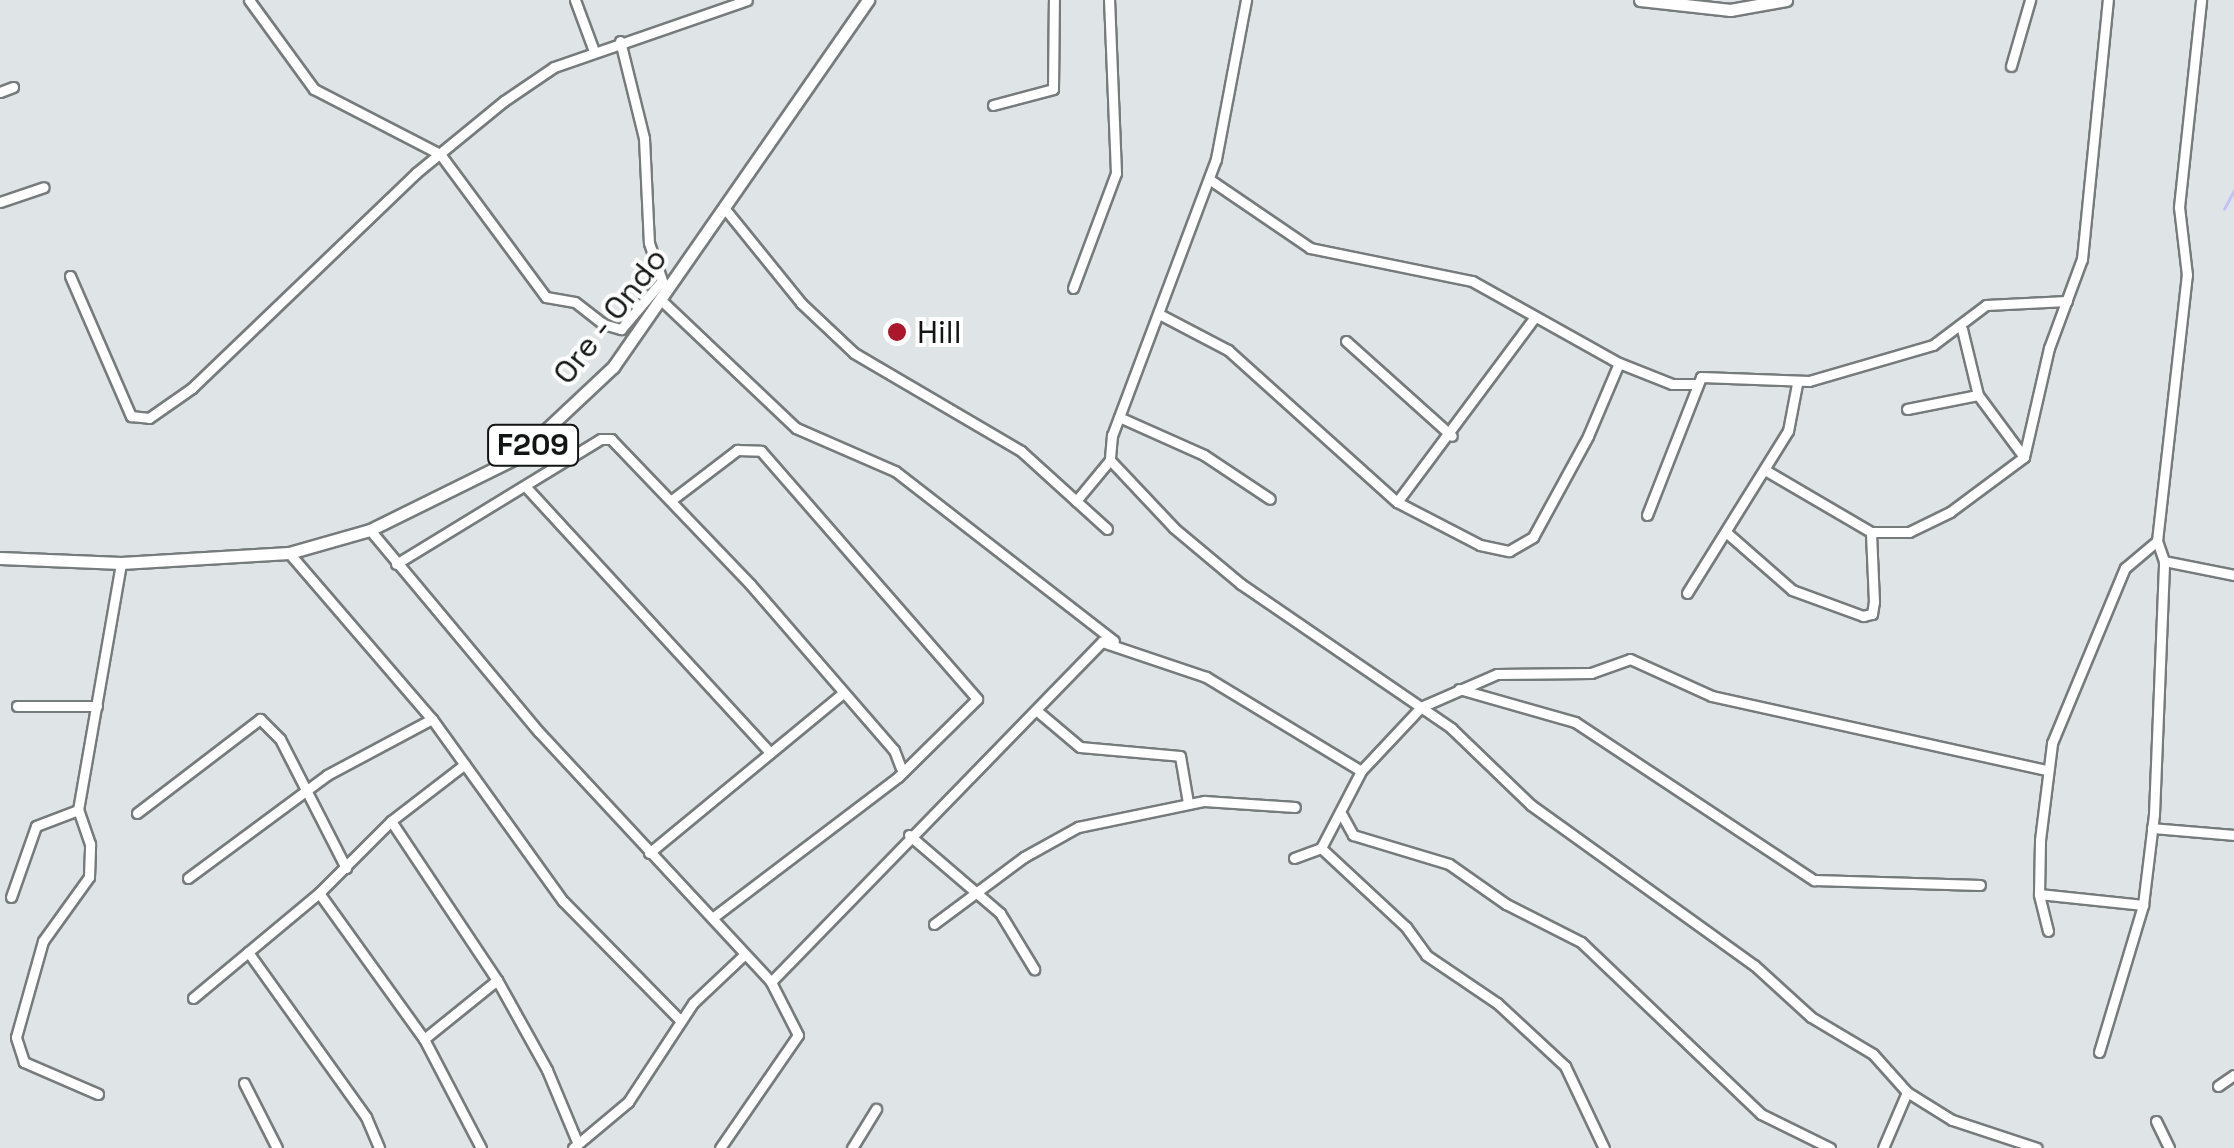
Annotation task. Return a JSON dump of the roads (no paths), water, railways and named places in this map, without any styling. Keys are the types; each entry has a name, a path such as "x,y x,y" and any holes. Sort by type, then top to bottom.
{"main road":[{"name":"Ore - Ondo","path":"0,558 121,564 289,553 370,530 473,484 553,429 613,367 868,0"},
{"path":"1647,1 1709,5 1786,0"}],"street":[{"path":"248,0 314,89 440,154 546,296 575,302 621,329 663,290"},
{"path":"575,0 594,50"},
{"path":"70,276 124,402 142,420 192,388 440,154 554,67 620,41 748,0"},
{"path":"993,105 1052,89 1054,0"},
{"path":"1073,288 1116,172 1109,0"},
{"path":"1076,501 1110,460 1119,417 1210,179 1246,0"},
{"path":"2011,66 2030,0"},
{"path":"1764,470 1870,532 1909,532 1930,523 2024,457 2049,348 2082,259 2108,0"},
{"path":"2098,1052 2142,904 2152,828 2164,561 2157,541 2186,270 2179,207 2201,0"},
{"path":"620,41 644,138 644,205 663,290 796,428 886,465 1114,641 1206,677 1361,771"},
{"path":"0,92 13,88"},
{"path":"1210,179 1310,248 1472,281 1619,362 1672,384 1697,384 1717,374 1797,384 1933,346 1962,328 1986,305 2067,301"},
{"path":"0,202 44,187"},
{"path":"725,209 801,303 854,352 1021,452 1107,529"},
{"path":"1161,315 1228,350 1397,502 1480,545 1524,546 1588,436 1619,362"},
{"path":"1397,502 1452,436 1535,317"},
{"path":"1962,328 1978,395 2024,457"},
{"path":"1346,341 1452,436"},
{"path":"1647,515 1697,384"},
{"path":"1687,593 1727,533 1793,417 1797,384"},
{"path":"1908,409 1978,395"},
{"path":"1119,417 1204,455 1270,500"},
{"path":"396,564 611,439 673,499 894,750 901,768"},
{"path":"673,499 737,450 761,451 972,688 974,709 901,768 870,800 712,918"},
{"path":"1110,460 1174,528 1241,584 1422,707 1530,806 1754,966 1792,1004 1873,1054 1907,1092 1952,1120 2037,1148"},
{"path":"525,486 769,751"},
{"path":"370,530 649,853 771,982 798,1034 720,1148"},
{"path":"1727,533 1792,590 1863,616 1872,614 1874,602 1870,532"},
{"path":"2048,931 2039,894 2048,770 2063,713 2125,568 2157,541"},
{"path":"289,553 432,719 563,901 680,1020"},
{"path":"2164,561 2234,575"},
{"path":"98,1094 24,1062 16,1038 43,941 89,877 90,844 78,810 121,564"},
{"path":"771,982 909,835 1102,642 1114,641"},
{"path":"1294,858 1321,848 1342,815 1361,771 1422,707 1497,674 1591,674 1630,658 1712,696 1977,751 1998,760 2048,770"},
{"path":"1459,689 1575,722 1814,880 1980,885"},
{"path":"649,853 843,692"},
{"path":"17,706 97,706"},
{"path":"1036,710 1080,747 1180,756 1188,803"},
{"path":"138,814 254,719 280,739 346,868"},
{"path":"188,878 327,775 432,719"},
{"path":"192,998 346,868 391,821 465,764"},
{"path":"934,924 976,889 1078,826 1188,803 1295,807"},
{"path":"12,898 36,826 78,810"},
{"path":"1342,815 1353,836 1449,864 1506,904 1580,942 1762,1114 1830,1148"},
{"path":"391,821 497,980 547,1070 575,1146 628,1102 680,1020 745,954"},
{"path":"2152,828 2234,834"},
{"path":"909,835 976,889 1034,969"},
{"path":"1321,848 1406,927 1426,955 1498,1004 1565,1066 1604,1148"},
{"path":"319,892 424,1039 481,1148"},
{"path":"2039,894 2142,904"},
{"path":"248,952 366,1117 378,1148"},
{"path":"424,1039 497,980"},
{"path":"2218,1086 2232,1081"},
{"path":"244,1083 277,1148"},
{"path":"1871,1148 1884,1147 1884,1133 1907,1092"},
{"path":"852,1148 876,1109"},
{"path":"2156,1121 2169,1148"}],"waterway":[{"path":"2224,209 2234,190"}],"place":[{"name":"Hill","path":"897,332"}]}
